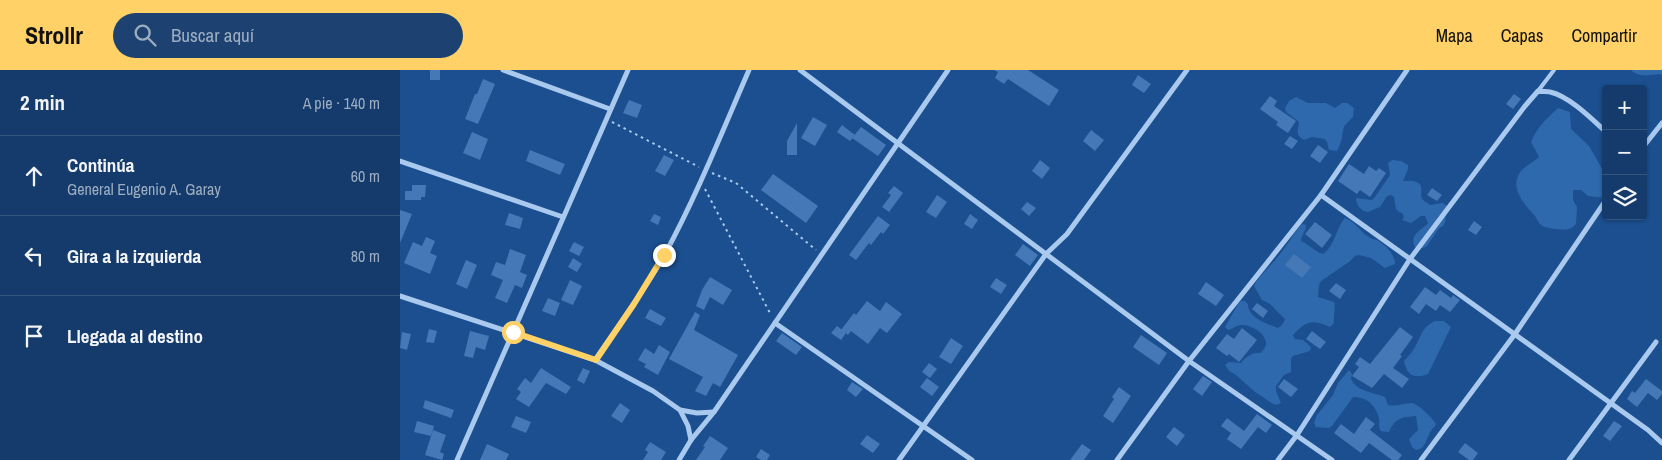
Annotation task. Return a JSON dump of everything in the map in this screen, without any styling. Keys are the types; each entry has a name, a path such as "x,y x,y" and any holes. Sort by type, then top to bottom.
{"street":[{"path":"503,70 610,109"},
{"path":"457,460 628,70"},
{"path":"596,360 664,255 749,70"},
{"path":"800,70 1189,361 1332,460"},
{"path":"679,460 691,440 714,412 948,70"},
{"path":"899,460 1046,254 1067,234 1187,70"},
{"path":"1116,460 1189,361 1321,194 1407,70"},
{"path":"1278,460 1297,435 1410,259 1538,91 1551,92 1565,99 1586,113 1604,130"},
{"path":"1647,142 1662,123"},
{"path":"400,160 563,216"},
{"path":"1321,194 1648,430 1662,443"},
{"path":"1421,460 1515,334 1602,206"},
{"path":"400,296 596,360 653,391 680,410 696,413 714,412"},
{"path":"775,323 972,460"},
{"path":"1569,460 1656,342"},
{"path":"680,410 688,426 691,440"}],"lane":[{"path":"1538,91 1554,70"}],"path":[{"path":"606,119 704,170 736,182 822,254"},
{"path":"700,180 775,323"}],"shaded area":[{"path":"1631,70 1662,70 1662,76 1660,74 1641,75"},
{"path":"1296,97 1308,103 1326,103 1335,108 1342,103 1347,103 1354,108 1353,117 1344,126 1337,151 1329,150 1325,139 1312,137 1304,140 1299,136 1299,122 1286,112 1285,108 1289,101"},
{"path":"1558,108 1570,112 1571,129 1589,146 1602,169 1602,198 1588,196 1581,190 1573,190 1573,200 1577,207 1576,224 1567,230 1541,225 1519,196 1517,190 1517,177 1521,171 1539,157 1531,142 1543,123"},
{"path":"1392,160 1401,161 1408,165 1403,181 1419,183 1424,201 1430,205 1443,203 1447,206 1443,226 1439,228 1427,246 1423,248 1415,247 1414,239 1417,233 1428,223 1425,216 1421,216 1411,223 1402,220 1404,217 1396,209 1394,197 1391,195 1387,196 1380,207 1368,212 1361,209 1357,203 1356,198 1372,200 1375,197 1390,175 1388,163"},
{"path":"1345,218 1366,235 1386,247 1395,260 1395,264 1385,268 1371,258 1359,255 1321,281 1318,297 1334,302 1334,323 1330,327 1314,322 1306,324 1293,335 1295,339 1303,340 1311,347 1310,351 1293,356 1291,359 1291,372 1284,375 1276,386 1281,403 1273,404 1229,371 1225,365 1229,362 1241,363 1250,355 1261,353 1266,345 1265,338 1256,329 1248,326 1240,325 1228,330 1225,327 1241,301 1245,301 1248,304 1251,313 1259,320 1278,328 1282,325 1285,319 1270,304 1262,300 1254,286 1255,283 1280,255 1302,224 1306,225 1301,241 1323,254 1333,242"},
{"path":"1435,321 1444,321 1451,327 1428,374 1412,375 1407,370 1404,361 1414,349 1424,329"},
{"path":"1349,370 1352,374 1351,379 1357,387 1385,397 1388,405 1412,403 1429,415 1436,424 1423,447 1416,450 1412,447 1409,439 1418,430 1416,416 1396,421 1389,432 1381,431 1379,417 1374,407 1357,397 1353,397 1332,426 1329,428 1316,427 1314,423 1317,415"}],"building":[{"path":"430,70 440,70 440,80 430,80"},
{"path":"994,70 1028,70 1059,90 1049,106 1008,79 1004,84 995,78 998,72"},
{"path":"1138,75 1151,84 1144,93 1132,85"},
{"path":"483,79 495,84 478,124 465,119"},
{"path":"1514,94 1521,99 1513,109 1506,104"},
{"path":"1270,96 1277,101 1274,106 1296,121 1288,133 1276,125 1278,122 1260,109"},
{"path":"629,100 642,105 637,118 623,113"},
{"path":"813,117 827,125 815,146 801,138"},
{"path":"797,123 797,155 787,155 787,141"},
{"path":"842,125 855,135 850,141 837,132"},
{"path":"861,127 886,145 878,156 852,138"},
{"path":"1091,130 1104,140 1095,151 1083,141"},
{"path":"472,132 488,139 480,160 463,153"},
{"path":"1290,136 1298,141 1292,149 1284,144"},
{"path":"1318,145 1328,152 1320,163 1310,156"},
{"path":"530,150 565,164 560,175 526,161"},
{"path":"664,155 674,160 665,176 655,171"},
{"path":"1040,160 1050,168 1042,179 1032,171"},
{"path":"1349,164 1364,174 1369,166 1376,171 1379,168 1386,173 1370,197 1360,190 1357,194 1338,181"},
{"path":"773,174 818,206 806,223 761,190"},
{"path":"412,185 426,185 425,197 421,197 421,200 405,200 405,191 412,191"},
{"path":"894,186 903,193 889,212 882,207 891,195 888,193"},
{"path":"1432,188 1442,195 1437,201 1427,195"},
{"path":"937,195 947,202 936,218 926,212"},
{"path":"1027,202 1036,208 1029,216 1021,209"},
{"path":"400,210 412,214 400,243"},
{"path":"509,213 523,218 520,229 505,225"},
{"path":"654,214 661,217 658,225 650,221"},
{"path":"970,214 978,220 972,229 964,224"},
{"path":"878,216 890,225 883,234 881,232 871,245 869,243 856,260 849,255"},
{"path":"1474,221 1482,227 1476,235 1468,230"},
{"path":"1315,222 1332,235 1322,248 1305,234"},
{"path":"426,237 435,241 430,253 437,256 430,274 404,263 413,242 422,246"},
{"path":"574,242 584,247 579,256 569,251"},
{"path":"1023,244 1038,255 1030,266 1015,255"},
{"path":"510,249 526,255 520,272 527,275 522,288 515,285 507,303 495,298 503,280 491,275 496,262 505,265"},
{"path":"1294,254 1311,267 1302,278 1285,265"},
{"path":"573,258 582,264 577,272 568,267"},
{"path":"466,260 477,265 467,289 456,284"},
{"path":"710,277 732,290 723,305 710,297 704,310 696,306 702,290"},
{"path":"996,278 1007,285 1001,294 990,287"},
{"path":"570,280 582,286 573,305 561,300"},
{"path":"1206,282 1224,295 1216,306 1198,294"},
{"path":"1336,283 1346,290 1340,299 1329,291"},
{"path":"1425,287 1436,295 1440,290 1451,298 1453,295 1460,300 1450,312 1440,305 1436,311 1426,304 1419,314 1410,307"},
{"path":"548,298 560,303 555,316 542,311"},
{"path":"867,301 880,311 886,302 902,314 887,333 880,328 868,344 851,331 848,335 846,333 841,340 831,333 837,326 841,329"},
{"path":"1257,303 1268,311 1263,318 1252,309"},
{"path":"650,309 666,318 661,326 645,318"},
{"path":"695,312 700,315 694,330 738,355 720,387 713,383 706,396 695,391 703,377 669,359"},
{"path":"1400,327 1413,337 1393,368 1409,379 1402,388 1384,374 1372,388 1352,376 1359,367 1355,364 1360,357 1370,364"},
{"path":"1242,328 1257,340 1239,362 1229,354 1227,356 1216,348 1227,334 1234,339"},
{"path":"429,329 437,331 434,343 426,342"},
{"path":"470,331 489,336 485,350 476,347 473,358 464,356"},
{"path":"1312,331 1326,342 1320,349 1306,339"},
{"path":"402,332 411,334 407,350 400,348"},
{"path":"782,333 802,347 796,355 776,341"},
{"path":"1141,335 1167,353 1159,365 1133,347"},
{"path":"951,338 963,346 951,364 939,357"},
{"path":"659,345 670,352 658,375 644,367 646,364 638,360 645,348 654,354"},
{"path":"929,363 937,369 930,378 922,372"},
{"path":"541,368 571,387 566,394 546,383 529,407 516,399 521,392 517,389 525,378 531,383"},
{"path":"583,368 590,371 584,384 577,380"},
{"path":"1203,376 1212,382 1202,396 1193,389"},
{"path":"927,378 939,387 932,396 920,387"},
{"path":"1284,379 1298,389 1291,397 1278,387"},
{"path":"1646,379 1662,391 1662,394 1657,400 1648,393 1637,407 1627,399 1632,391 1635,393"},
{"path":"852,382 863,389 856,397 847,390"},
{"path":"1119,387 1131,396 1113,423 1103,416"},
{"path":"425,400 454,410 451,418 423,408"},
{"path":"620,403 630,410 622,423 611,416"},
{"path":"1257,414 1272,425 1266,433 1258,427 1241,449 1227,439 1231,433 1221,426 1227,418 1244,431"},
{"path":"516,416 531,422 526,433 511,427"},
{"path":"1366,417 1375,424 1370,430 1402,455 1398,460 1392,460 1369,443 1361,453 1334,433 1341,424 1354,434"},
{"path":"417,421 434,426 431,436 414,432"},
{"path":"1614,421 1622,426 1610,441 1603,436"},
{"path":"1174,427 1185,435 1177,446 1166,437"},
{"path":"433,430 446,435 440,452 444,454 442,460 425,455"},
{"path":"867,435 880,444 873,453 860,444"},
{"path":"710,436 728,448 720,460 696,460 705,447 703,446"},
{"path":"650,442 666,452 661,460 643,460 648,452 645,450"},
{"path":"1465,443 1478,453 1473,460 1469,460 1458,452"},
{"path":"487,444 509,454 506,460 480,460"},
{"path":"1082,444 1091,450 1084,460 1070,460"},
{"path":"761,449 770,455 767,460 761,460 756,457"}],"route":[{"path":"513,332 596,360 664,255"}]}
